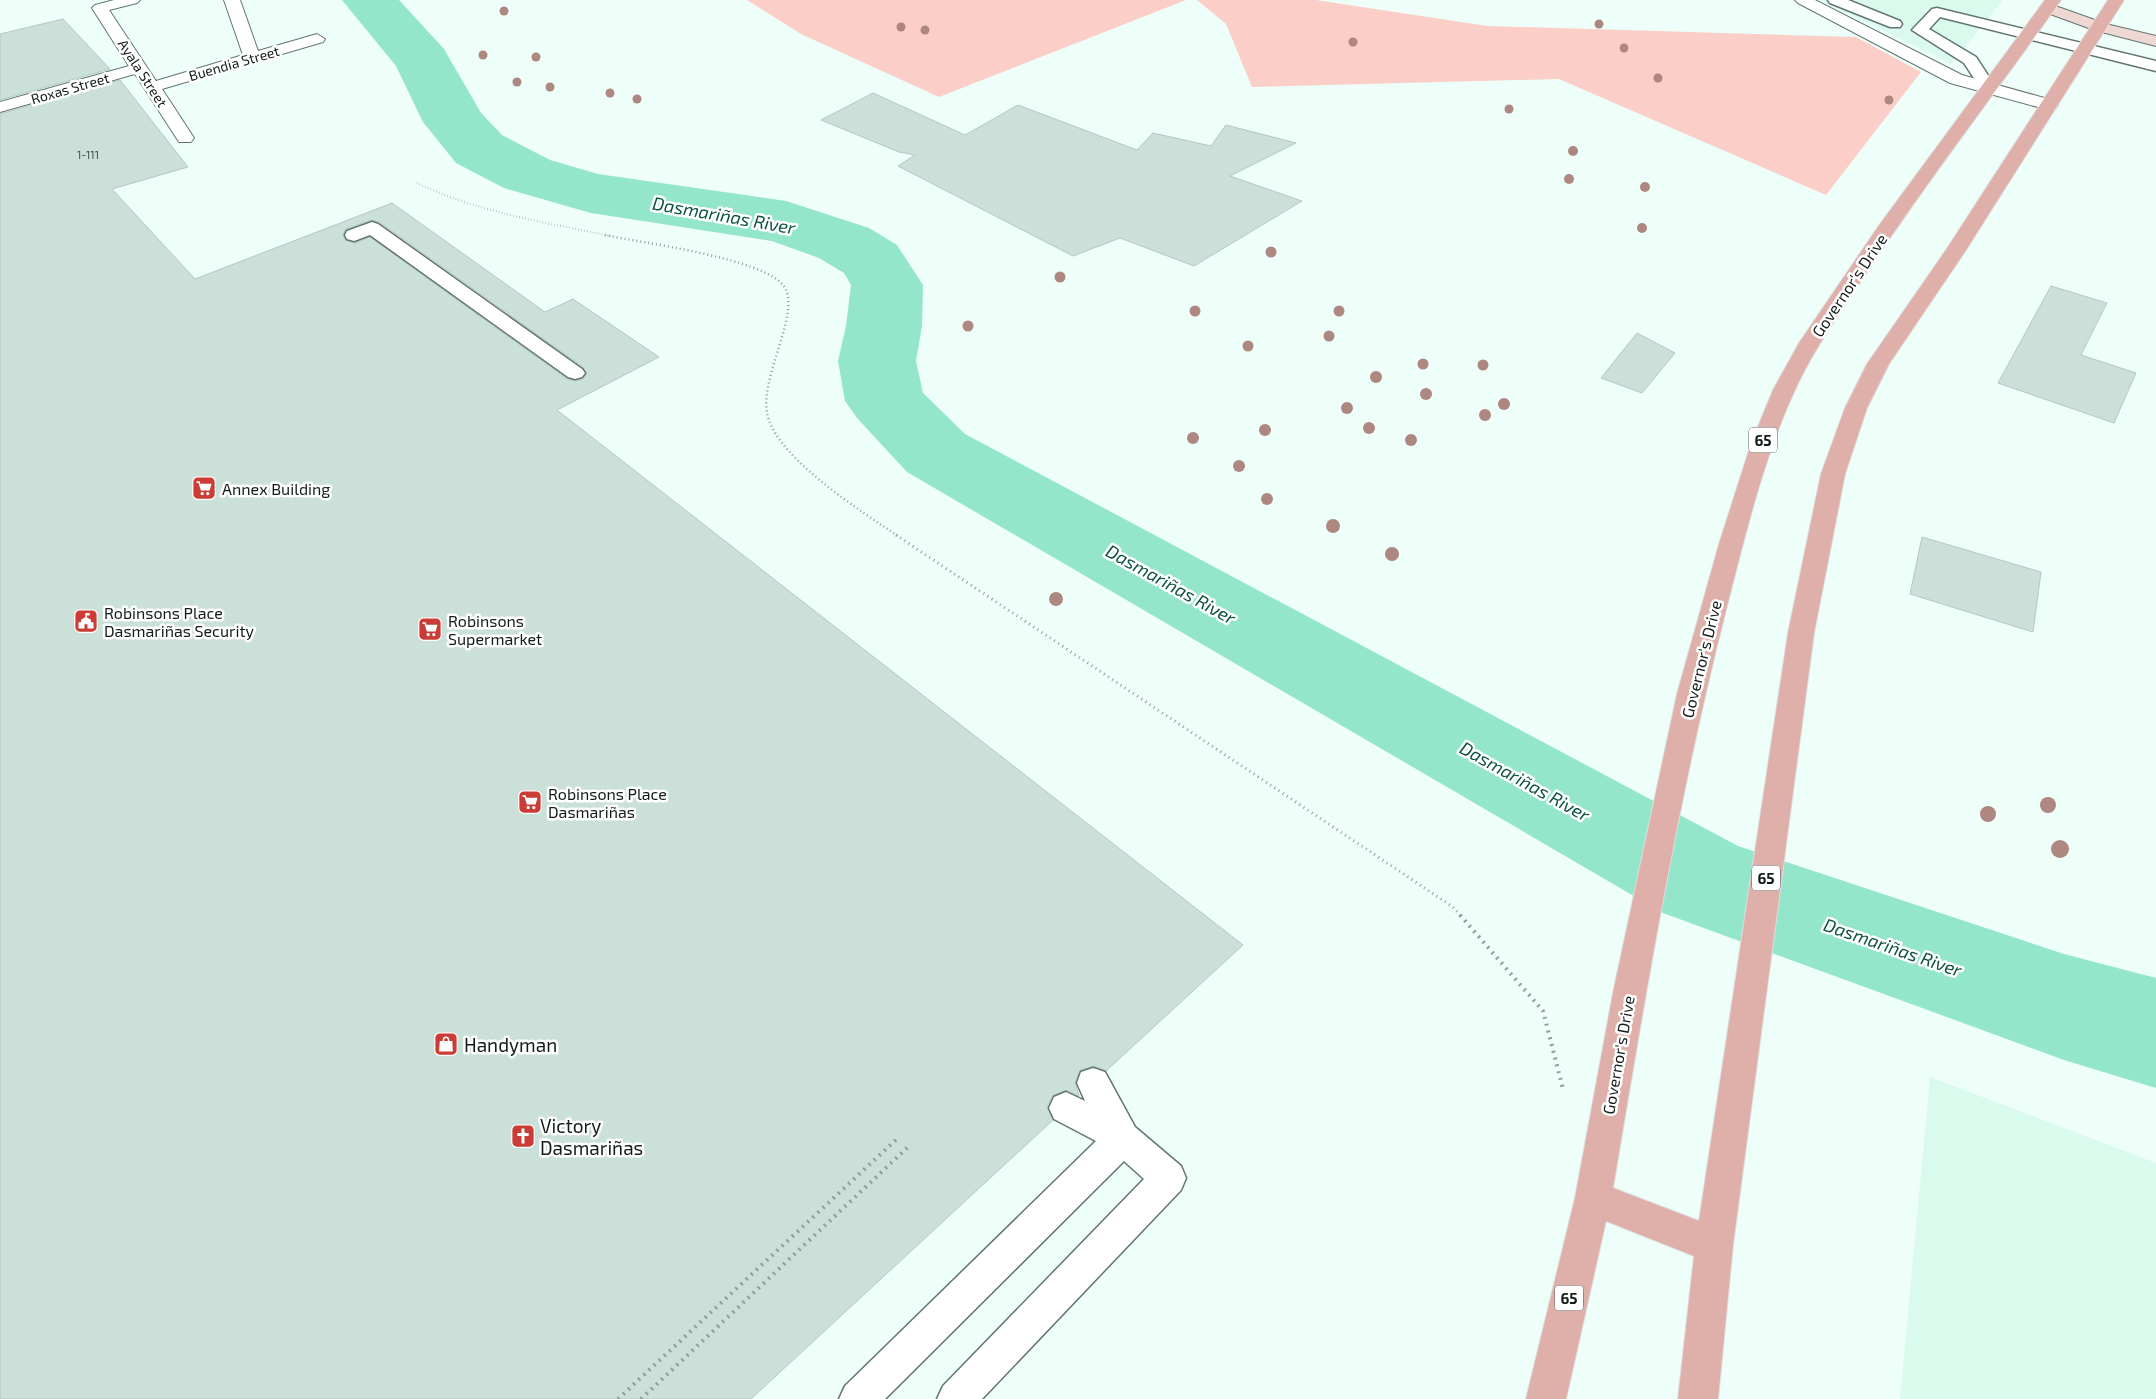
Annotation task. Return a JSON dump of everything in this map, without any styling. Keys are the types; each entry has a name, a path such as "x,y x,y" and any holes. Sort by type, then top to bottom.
{"main road":[{"name":"65","path":"1698,1399 1714,1245 1788,722 1801,633 1823,516 1833,474 1856,408 1887,350 1956,250 2116,0"},
{"name":"Governor's Drive","path":"1546,1399 1593,1198 1629,993 1691,694 1762,441 1784,390 1810,343 1887,228 2050,4"},
{"path":"1593,1198 1714,1245"}],"street":[{"name":"Ayala Street","path":"132,0 100,8 185,138"},
{"path":"232,0 252,58"},
{"path":"1803,0 1956,79 2049,106"},
{"path":"2050,4 2156,41"},
{"path":"2103,21 2156,28"},
{"name":"Buendia Street","path":"152,87 316,39"},
{"name":"Roxas Street","path":"2,103 139,68"}],"lane":[{"path":"1835,0 1895,24"},
{"path":"1965,1 1937,12 1920,30 1970,60 1989,89"},
{"path":"1937,12 2156,66"},
{"path":"354,235 372,228 575,373"},
{"path":"1093,1083 1123,1138"},
{"path":"956,1399 1169,1178 1123,1138 1066,1108"},
{"path":"858,1399 1123,1138"}],"path":[{"path":"417,183 436,193 524,218 721,259 766,274 784,286 790,295 790,310 766,382 767,418 788,451 870,518 1453,907 1543,1011 1565,1095"},
{"path":"618,1399 899,1137"},
{"path":"642,1399 908,1147"}],"shaded area":[{"path":"747,0 1186,0 939,97 801,34"},
{"path":"1197,0 1316,0 1487,26 1856,37 1921,72 1826,195 1559,79 1252,87 1226,24"},
{"path":"1821,0 2003,0 1951,64"},
{"path":"1930,1077 2156,1163 2156,1399 1900,1399"}],"building":[{"path":"63,19 110,69 0,100 0,34"},
{"name":"Robinsons Place Dasmariñas","path":"120,80 188,167 112,189 195,279 392,203 545,312 573,299 659,357 557,410 1243,945 1106,1071 1094,1066 1080,1070 1075,1082 1079,1096 1067,1090 1053,1095 1047,1107 1053,1120 751,1399 0,1399 0,114","holes":["371,220 379,222 583,367 586,374 583,379 576,381 567,379 370,237 355,243 345,240 343,234 346,229"]},
{"path":"873,93 965,135 1018,105 1137,150 1153,133 1211,146 1226,125 1296,143 1230,176 1302,201 1194,266 1120,238 1073,256 898,166 915,155 899,152 821,120"},
{"path":"2051,286 2107,303 2081,355 2136,373 2114,423 1998,383"},
{"path":"1637,333 1675,353 1642,393 1601,378"},
{"path":"1922,537 2041,572 2033,632 1910,594"}],"waterway":[{"name":"Dasmariñas River","path":"369,0 423,61 454,122 479,149 527,174 591,193 786,222 844,243 872,260 887,285 884,326 877,361 885,401 936,453 1702,880 2064,1007 2156,1033"}],"place":[{"name":"Annex Building","path":"204,488"},
{"name":"Robinsons Place Dasmariñas Security","path":"86,621"},
{"name":"Robinsons Supermarket","path":"430,629"},
{"name":"Robinsons Place Dasmariñas","path":"530,802"},
{"name":"Handyman","path":"446,1044"},
{"name":"Victory Dasmariñas","path":"523,1136"}]}
